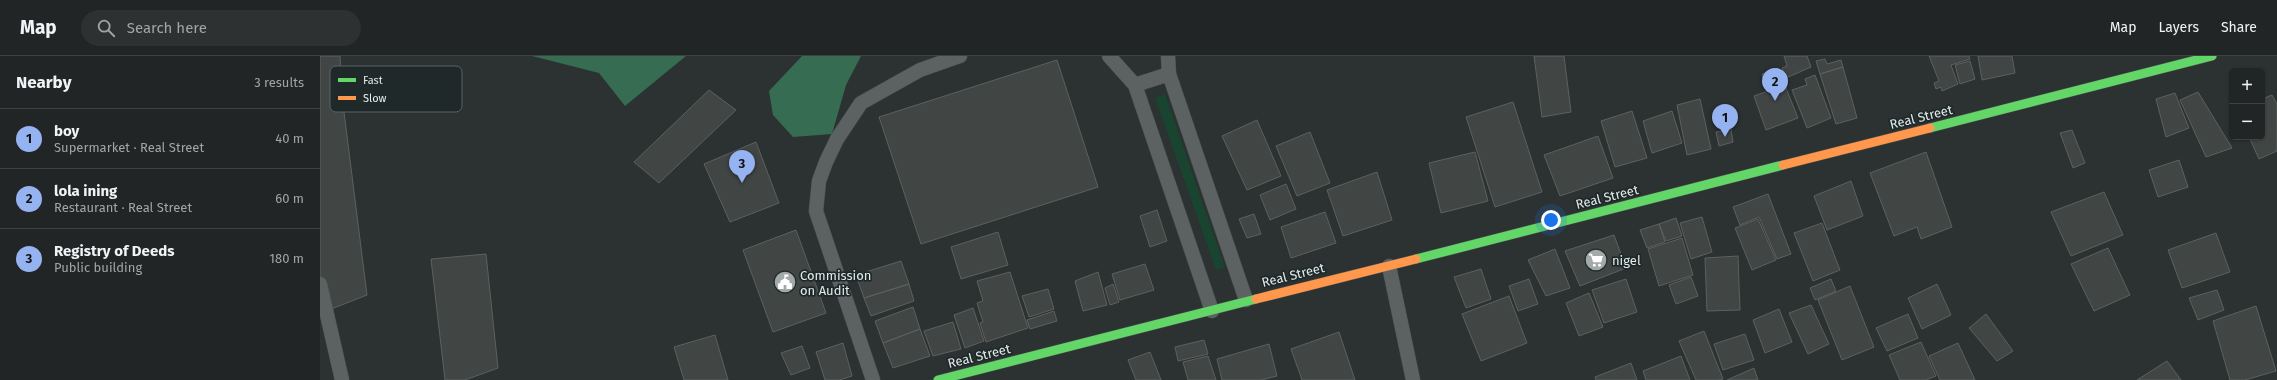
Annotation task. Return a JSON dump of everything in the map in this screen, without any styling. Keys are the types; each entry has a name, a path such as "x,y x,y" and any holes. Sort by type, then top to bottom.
{"main road":[{"name":"Real Street","path":"938,380 1212,311 1246,300 1390,266 2212,56"}],"lane":[{"path":"873,380 816,211 819,181 837,139 861,102 920,70 960,56"},
{"path":"1109,56 1134,85 1212,311"},
{"path":"1168,56 1169,74 1246,300"},
{"path":"1134,85 1169,74"},
{"path":"1390,266 1413,380"},
{"path":"320,284 342,380"}],"green space":[{"path":"532,56 686,56 625,106 599,73"},
{"path":"802,56 861,56 846,85 832,134 793,137 773,115 769,91"},
{"path":"1165,94 1225,268 1216,270 1155,98"}],"building":[{"path":"320,56 340,56 340,66 330,66 330,112 344,112 367,295 326,311 320,281"},
{"path":"1534,56 1564,56 1571,112 1542,117"},
{"path":"1784,56 1807,56 1811,67 1786,78 1782,68 1787,66"},
{"path":"1929,56 1969,56 1970,59 1951,65 1958,84 1942,91 1941,87 1936,89 1934,83 1939,81"},
{"path":"1978,56 2012,56 2015,73 1982,80"},
{"path":"1825,59 1827,64 1841,60 1843,67 1820,74 1816,61"},
{"path":"1057,60 1098,187 921,244 879,117"},
{"path":"1970,61 1975,79 1960,84 1955,65"},
{"path":"1843,67 1857,118 1836,124 1820,74"},
{"path":"1778,68 1798,118 1766,130 1754,96 1768,91 1762,74"},
{"path":"1815,75 1831,118 1807,128 1792,90 1807,85 1805,79"},
{"path":"709,90 736,110 659,183 634,162"},
{"path":"2198,92 2232,148 2206,157 2180,100"},
{"path":"2175,93 2189,128 2166,137 2156,99"},
{"path":"2272,95 2277,104 2277,151 2259,159 2250,140 2265,140 2265,98"},
{"path":"1700,99 1711,149 1687,155 1677,105"},
{"path":"1513,102 1542,192 1495,207 1466,117"},
{"path":"1632,111 1647,158 1615,167 1601,121"},
{"path":"1672,111 1682,143 1652,153 1643,121"},
{"path":"1257,120 1281,176 1247,190 1222,136"},
{"path":"1731,129 1733,142 1719,146 1716,132"},
{"path":"2072,130 2085,163 2073,168 2060,133"},
{"path":"1310,132 1330,183 1297,196 1276,146"},
{"path":"1598,136 1613,178 1560,196 1544,155"},
{"path":"756,142 779,203 730,222 704,164"},
{"path":"1475,152 1488,201 1441,213 1429,163"},
{"path":"1926,152 1952,227 1921,239 1917,227 1894,236 1870,173"},
{"path":"2179,160 2188,187 2158,197 2149,170"},
{"path":"1377,172 1392,220 1343,236 1327,190"},
{"path":"1851,181 1863,216 1827,230 1814,196"},
{"path":"1286,184 1296,209 1270,220 1260,195"},
{"path":"2104,192 2123,235 2071,256 2051,212"},
{"path":"1768,194 1791,254 1777,259 1759,217 1740,225 1733,207"},
{"path":"1157,210 1167,241 1150,247 1140,216"},
{"path":"1325,212 1336,243 1291,258 1281,227"},
{"path":"1254,214 1261,234 1247,238 1239,219"},
{"path":"1702,217 1712,252 1691,259 1680,223"},
{"path":"1676,218 1682,236 1666,241 1659,224"},
{"path":"1758,219 1776,260 1752,270 1735,228"},
{"path":"1822,223 1840,270 1813,281 1794,233"},
{"path":"1659,224 1665,242 1647,248 1640,230"},
{"name":"Commission on Audit","path":"796,230 826,313 773,332 743,250"},
{"path":"998,232 1008,265 961,279 951,247"},
{"path":"2216,233 2230,272 2182,288 2168,250"},
{"name":"nigel","path":"1614,235 1626,268 1580,286 1565,251"},
{"path":"1682,238 1693,275 1659,286 1648,249"},
{"path":"2108,248 2130,295 2094,311 2071,264"},
{"path":"1555,249 1570,288 1546,296 1528,260"},
{"path":"486,254 498,368 465,380 445,380 431,259"},
{"path":"1738,256 1740,310 1707,311 1705,258"},
{"path":"901,261 909,284 864,298 856,275"},
{"path":"1145,264 1154,290 1120,300 1112,274"},
{"path":"1481,269 1491,299 1466,308 1454,277"},
{"path":"1010,272 1028,328 986,342 980,323 983,322 977,303 983,301 977,281"},
{"path":"1098,272 1107,305 1083,311 1075,281"},
{"path":"1691,277 1698,296 1676,304 1669,285"},
{"path":"1529,279 1538,304 1518,311 1509,286"},
{"path":"1626,279 1637,312 1604,323 1592,290"},
{"path":"1831,279 1836,291 1815,300 1810,288"},
{"path":"909,284 914,301 871,316 864,298"},
{"path":"1113,284 1119,302 1110,305 1105,288"},
{"path":"1937,284 1951,315 1922,329 1908,298"},
{"path":"1850,286 1874,347 1842,360 1818,300"},
{"path":"1048,289 1054,309 1029,317 1022,296"},
{"path":"2217,290 2224,310 2198,320 2189,298"},
{"path":"1589,293 1603,327 1579,336 1566,303"},
{"path":"1509,296 1527,343 1481,361 1462,314"},
{"path":"1811,305 1829,344 1808,354 1789,313"},
{"path":"2256,306 2276,371 2245,380 2230,380 2213,321"},
{"path":"913,307 920,329 883,343 875,321"},
{"path":"973,308 984,341 965,348 954,315"},
{"path":"1779,309 1792,342 1765,353 1753,320"},
{"path":"1054,311 1057,321 1030,329 1027,320"},
{"path":"1908,314 1918,338 1887,351 1876,328"},
{"path":"1986,314 2013,351 1997,361 1969,328"},
{"path":"953,322 961,349 933,356 924,331"},
{"path":"920,329 930,356 893,368 883,343"},
{"path":"1704,331 1723,379 1696,380 1679,341"},
{"path":"1339,332 1355,380 1302,380 1291,349"},
{"path":"1745,334 1754,360 1723,370 1714,344"},
{"path":"715,335 728,380 684,380 674,347"},
{"path":"1204,340 1208,354 1178,361 1175,347"},
{"path":"1921,342 1936,376 1926,380 1900,380 1889,355"},
{"path":"843,343 852,376 840,380 825,380 816,352"},
{"path":"1958,343 1975,380 1940,380 1929,356"},
{"path":"1269,344 1277,376 1261,380 1222,380 1217,359"},
{"path":"802,346 810,368 791,375 781,353"},
{"path":"1150,352 1161,380 1136,380 1128,360"},
{"path":"1208,356 1216,380 1188,380 1183,362"},
{"path":"1681,356 1690,380 1646,380 1643,371"},
{"path":"2167,361 2181,380 2137,380"},
{"path":"1631,363 1637,380 1596,380 1595,377"},
{"path":"1754,368 1758,380 1727,380"}],"traffic: fast":[{"path":"1930,128 2212,56"},
{"path":"1416,259 1783,165"},
{"path":"938,380 1256,299"}],"traffic: slow":[{"path":"1783,165 1930,128"},
{"path":"1256,299 1416,259"}],"place":[{"name":"lola ining","path":"1775,101"},
{"name":"boy","path":"1725,137"},
{"name":"Registry of Deeds","path":"742,183"},
{"name":"nigel","path":"1596,260"},
{"name":"Commission on Audit","path":"785,282"}]}
